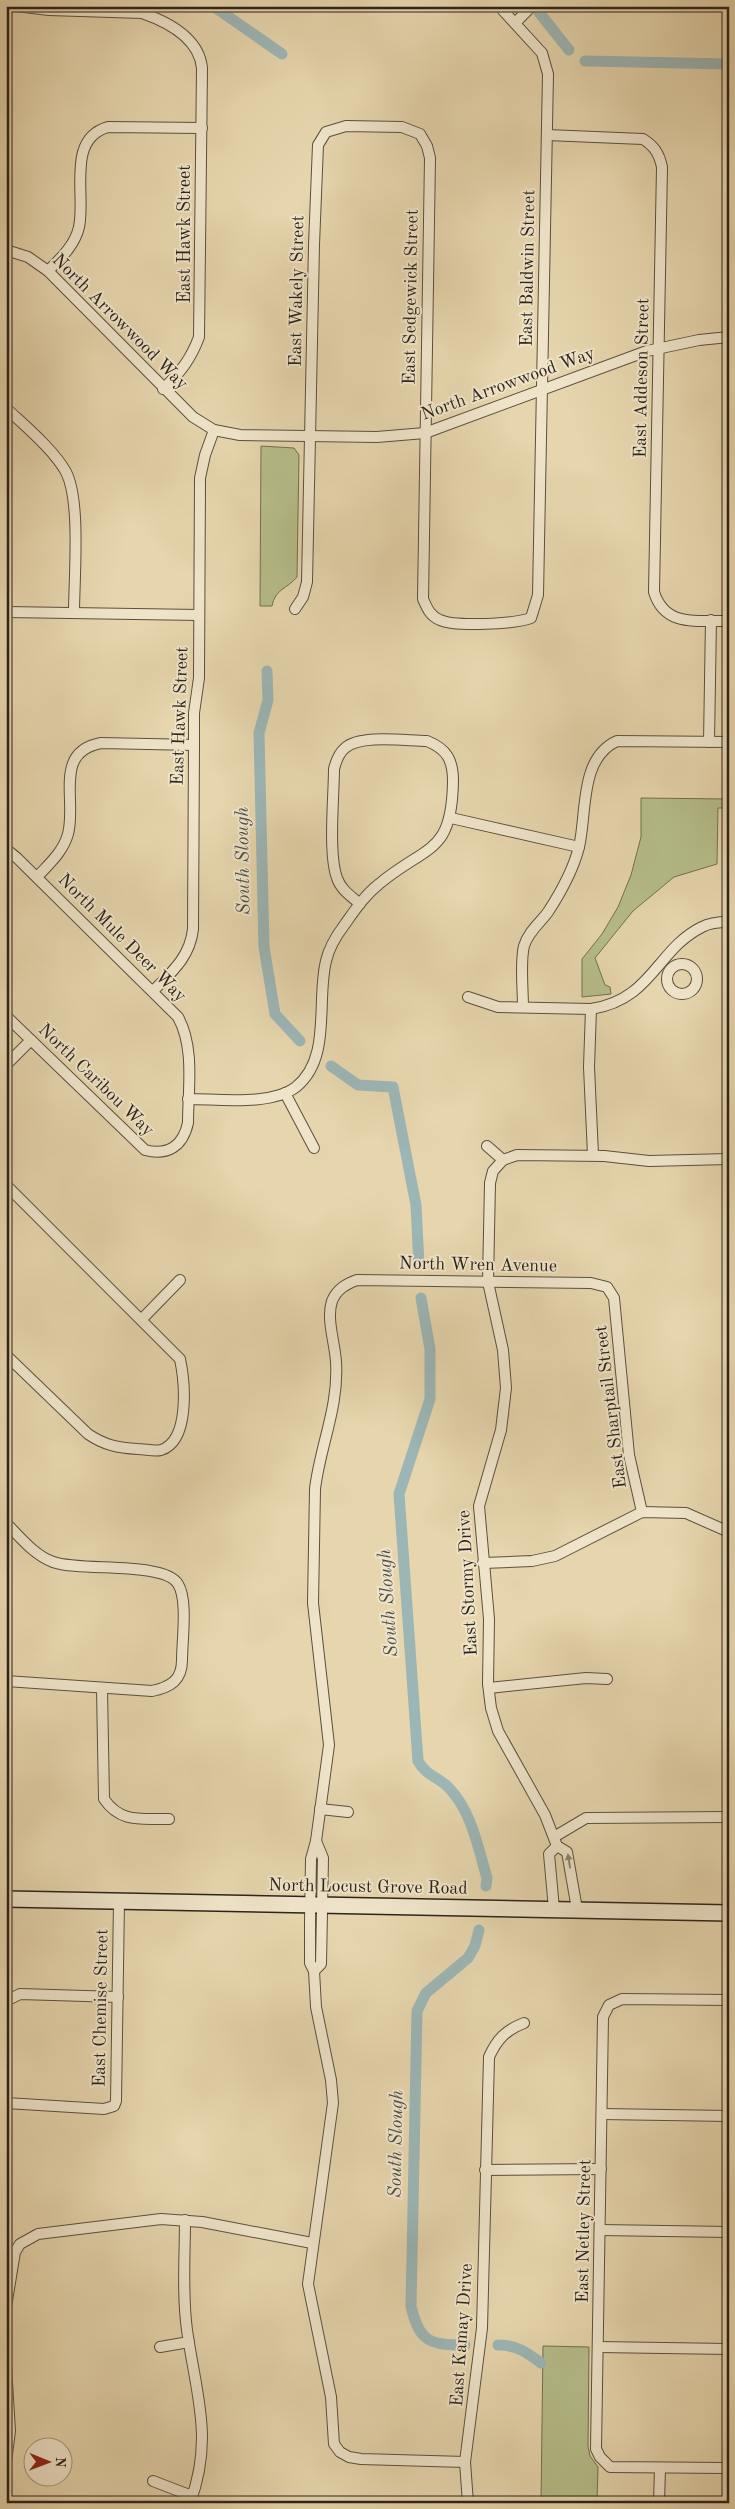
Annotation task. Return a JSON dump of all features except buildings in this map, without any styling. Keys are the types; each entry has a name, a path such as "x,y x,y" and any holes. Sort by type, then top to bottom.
{"main road":[{"name":"North Locust Grove Road","path":"6,1900 316,1904 729,1913"}],"street":[{"path":"16,6 30,7"},
{"name":"East Baldwin Street","path":"440,620 452,623 518,622 531,618 538,595 546,62 542,53 500,6"},
{"name":"East Hawk Street","path":"30,7 128,11 148,15 190,40 199,53 202,68 199,337 193,355 183,369 163,389"},
{"path":"514,23 528,10"},
{"name":"East Wakely Street","path":"295,609 303,597 307,582 309,438 318,145 326,132 346,126 402,127 420,134 428,146"},
{"path":"48,270 69,248 79,228 81,154 90,137 98,130 108,127 202,128"},
{"name":"East Addeson Street","path":"546,135 643,139 653,145 660,155 662,167 654,592 657,603 674,618 711,620"},
{"name":"East Sedgewick Street","path":"428,146 430,158 423,599 430,614 440,620"},
{"name":"North Arrowwood Way","path":"6,250 28,257 48,270 192,417 214,430 240,435 309,438 377,437 425,433 659,348 729,337"},
{"path":"6,408 58,461 70,481 74,504 74,613"},
{"name":"East Hawk Street","path":"153,991 182,962 192,940 194,745 199,678 200,478 203,460 214,430"},
{"path":"6,612 199,615"},
{"path":"709,742 711,620 729,620"},
{"path":"188,1099 263,1099 285,1093 304,1078 316,1058 326,962 334,940 360,904 380,883 432,848 444,834 451,818 453,770 446,752 427,741 363,740 344,748 338,756 334,768 333,862 337,879 343,890 360,904"},
{"path":"523,1007 524,947 533,929 561,891 573,867 584,822 585,796 593,769 602,751 608,745 617,741 729,742"},
{"path":"37,877 59,853 65,843 70,820 70,773 72,762 79,752 89,746 101,743 194,745"},
{"path":"451,818 579,847"},
{"name":"North Mule Deer Way","path":"6,849 37,877 178,1017 184,1028 189,1050 188,1099"},
{"path":"468,997 498,1007 591,1009 619,1002 667,964 703,926 729,922"},
{"path":"591,1009 589,1067 593,1155"},
{"name":"North Caribou Way","path":"6,1016 145,1150 157,1153 169,1151 179,1145 185,1135 188,1123 188,1099"},
{"path":"6,1065 31,1040"},
{"path":"285,1093 314,1148"},
{"path":"487,1146 503,1160 517,1155 593,1155 649,1161 729,1159"},
{"name":"East Stormy Drive","path":"503,1160 493,1171 490,1183 488,1282 503,1350 506,1388 501,1430 480,1506 488,1619 489,1688 491,1708 498,1730 545,1815 556,1842 568,1852 577,1909"},
{"path":"6,1185 180,1359 183,1371 180,1432 174,1442 160,1450 117,1448 99,1442 88,1434 6,1355"},
{"path":"142,1319 180,1280"},
{"name":"North Wren Avenue","path":"320,1809 329,1745 313,1603 316,1490 318,1471 336,1397 336,1360 330,1313 332,1301 338,1290 346,1284 358,1280 591,1283 607,1287 614,1298"},
{"name":"East Sharptail Street","path":"614,1298 629,1455 642,1512"},
{"path":"483,1563 532,1561 555,1556 642,1512 686,1513 729,1532"},
{"path":"6,1523 35,1551 55,1562 162,1572 175,1580 180,1588 183,1600 182,1665 176,1683 152,1691 6,1681"},
{"path":"489,1688 586,1678 607,1679"},
{"path":"102,1689 104,1799 111,1809 120,1816 169,1819"},
{"path":"348,1812 320,1809 316,1841 323,1858 316,1904 321,1964 314,1971 316,2007 334,2103 308,2271 309,2297 330,2397 334,2444 340,2452 361,2460 465,2462"},
{"path":"554,1909 550,1854 556,1842 586,1818 729,1817"},
{"name":"East Chemise Street","path":"6,2103 104,2109 114,2106 116,2101 120,1902"},
{"path":"6,2001 20,1994 118,1997"},
{"name":"East Netley Street","path":"660,2468 610,2467 600,2457 596,2449 603,2018 609,2005 622,1999 729,2000"},
{"name":"East Kamay Drive","path":"468,2503 465,2462 482,2328 489,2057 502,2035 512,2027 524,2023"},
{"path":"602,2114 729,2116"},
{"path":"486,2170 601,2169"},
{"path":"6,2307 12,2260 20,2244 38,2234 143,2220 185,2220 312,2242"},
{"path":"153,2481 191,2500 201,2467 204,2435 184,2307 185,2220"},
{"path":"600,2230 729,2232"},
{"path":"160,2347 189,2342"},
{"path":"598,2347 729,2349"},
{"path":"6,2366 10,2430 6,2462"},
{"path":"659,2503 660,2468 724,2468 729,2466"}],"green space":[{"path":"261,446 294,448 299,455 297,577 276,596 272,606 260,606"},
{"path":"641,798 729,799 729,808 718,808 717,864 674,877 633,911 595,958 605,985 610,987 611,994 582,997 582,959 602,934 618,907 631,875 641,837"},
{"path":"543,2346 589,2347 588,2446 590,2456 598,2467 597,2503 541,2503"}],"waterway":[{"name":"South Slough","path":"213,6 282,54"},
{"path":"534,6 569,50"},
{"path":"585,61 729,64"},
{"name":"South Slough","path":"267,671 268,700 259,733 264,947 275,1014 300,1041"},
{"name":"South Slough","path":"331,1066 358,1085 393,1087 416,1205 419,1265"},
{"name":"South Slough","path":"421,1298 430,1349 430,1399 399,1494 418,1761 425,1770 449,1788 469,1819 487,1878 486,1886"},
{"name":"South Slough","path":"465,2345 443,2344 428,2339 418,2327 411,2306 417,2011 426,1993 468,1958 475,1946 479,1930"},
{"name":"South Slough","path":"498,2345 511,2346 521,2350 541,2363"}]}
